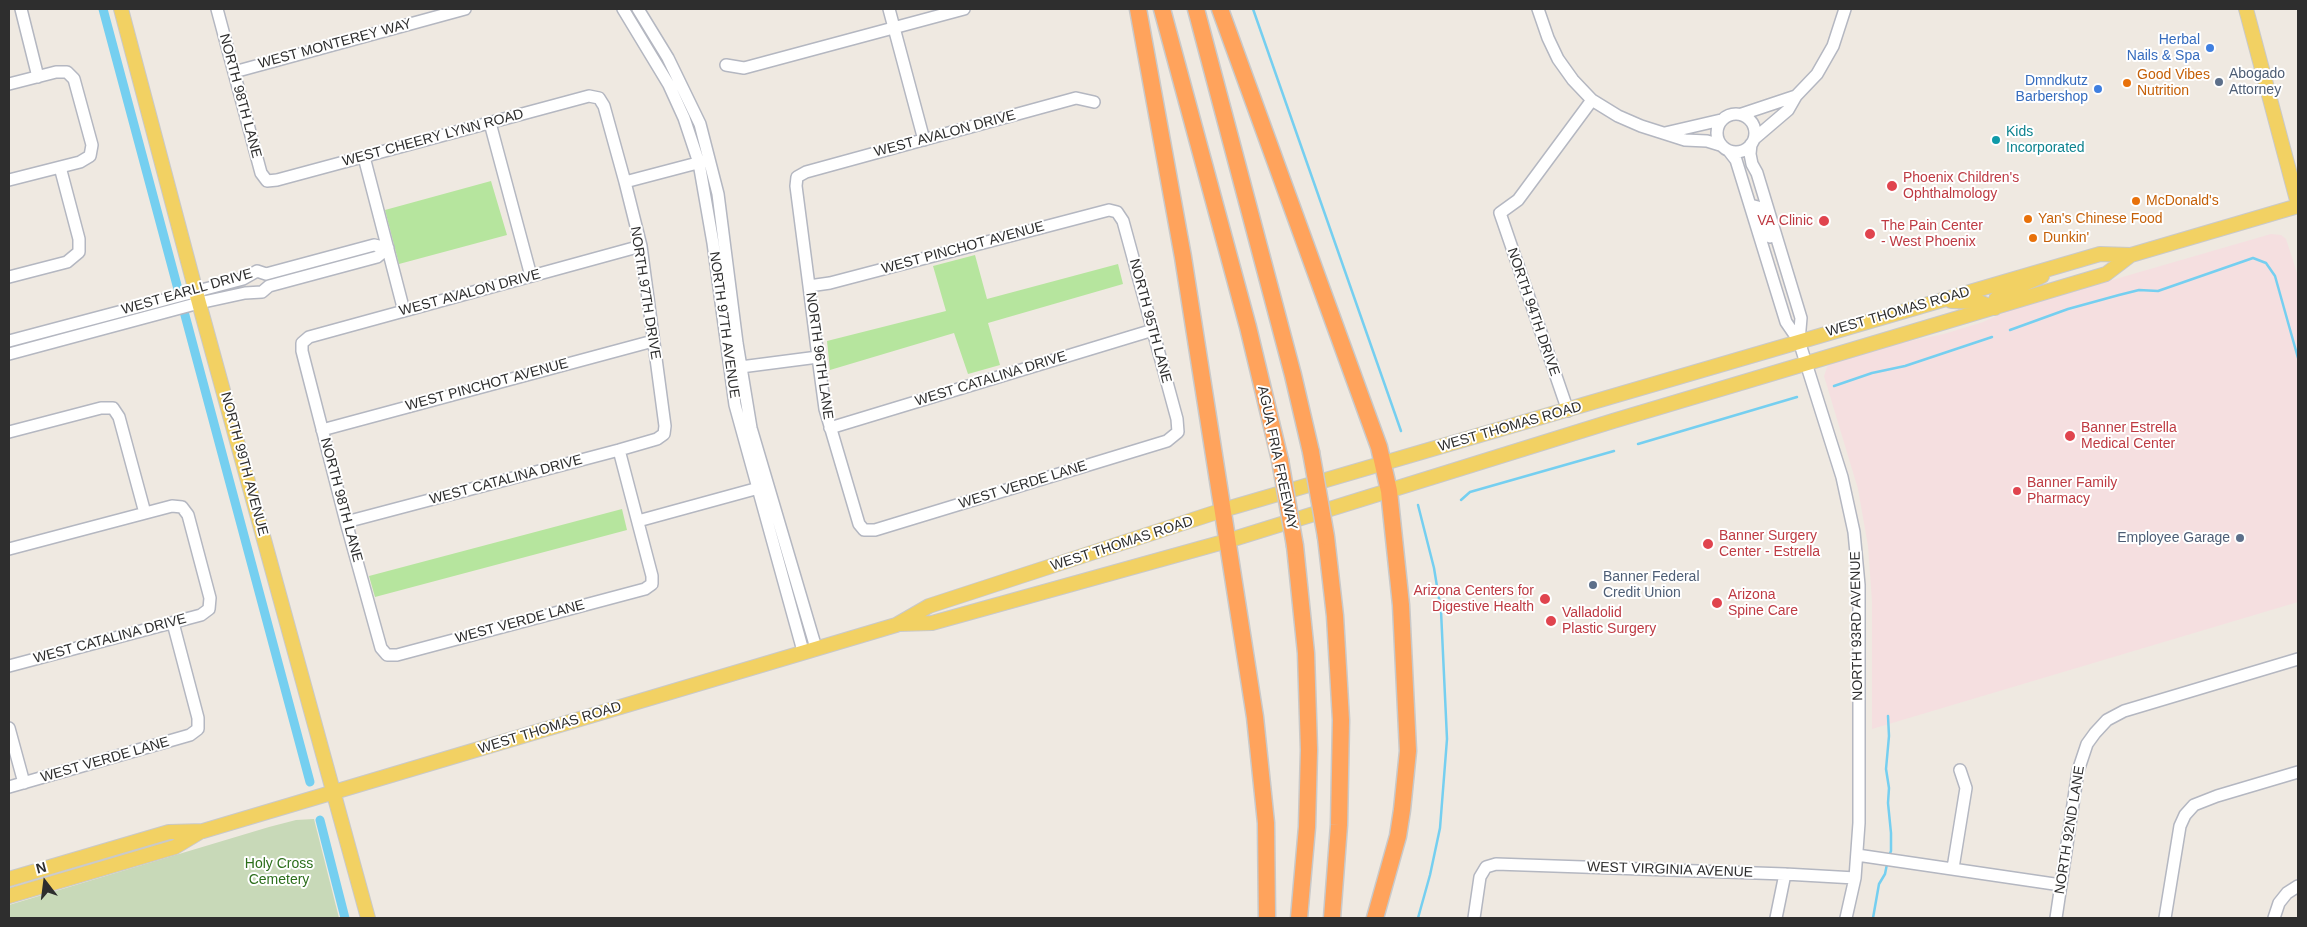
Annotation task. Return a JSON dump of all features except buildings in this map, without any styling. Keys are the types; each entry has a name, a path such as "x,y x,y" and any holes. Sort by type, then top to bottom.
{"highway":[{"path":"1138,9 1183,257 1259,748 1266,823 1267,918"},
{"name":"AGUA FRIA FREEWAY","path":"1162,9 1248,328 1280,460 1295,546 1306,653 1309,750 1307,827 1299,918"},
{"path":"1196,9 1298,393 1326,537 1335,616 1341,720 1339,825 1332,918"},
{"path":"1220,9 1384,464 1389,491 1403,635 1408,751 1399,827 1392,861 1375,918"}],"main road":[{"name":"NORTH 99TH AVENUE","path":"121,9 368,918"},
{"path":"2246,9 2298,205"},
{"name":"WEST THOMAS ROAD","path":"9,896 175,847 203,831 810,650 896,625 932,622 1228,541 1613,421 2106,274 2131,256 2298,205"},
{"name":"WEST THOMAS ROAD","path":"896,625 930,606 1223,510 1568,411 2057,266 2100,254 2131,256"},
{"path":"1935,301 1972,301 1995,308 1996,299 2004,292 2036,280 2057,266"},
{"path":"1613,421 1613,408 1617,395"},
{"name":"WEST THOMAS ROAD","path":"9,879 169,832 203,831"}],"street":[{"path":"21,9 38,77"},
{"name":"NORTH 98TH LANE","path":"217,9 261,173 267,181"},
{"name":"WEST MONTEREY WAY","path":"234,72 465,9"},
{"name":"NORTH 97TH AVENUE","path":"624,9 669,85 718,194 735,368 736,405 764,487 810,650"},
{"name":"NORTH 97TH AVENUE","path":"638,9 668,58 690,100 700,124 704,162"},
{"path":"889,9 924,140"},
{"path":"726,65 744,68 964,9"},
{"path":"1538,9 1558,60 1573,80 1592,100 1628,121 1685,140 1707,141 1725,148 1741,151 1788,110 1796,96 1826,60 1838,35 1845,9"},
{"path":"9,84 56,72 67,72 74,79 92,145 90,156 80,162 9,180"},
{"name":"WEST CHEERY LYNN ROAD","path":"267,181 277,180 589,96 599,98"},
{"path":"1665,133 1721,120 1731,114 1742,114 1796,96"},
{"name":"NORTH 97TH DRIVE","path":"599,98 604,106 640,246 665,426 664,434"},
{"name":"WEST AVALON DRIVE","path":"797,177 806,172 1076,98 1094,102"},
{"name":"NORTH 94TH DRIVE","path":"1568,411 1500,214 1518,200 1592,100"},
{"path":"1742,114 1747,117 1754,127 1753,142"},
{"path":"1721,120 1716,132 1725,148"},
{"path":"490,123 531,276"},
{"path":"1757,172 1758,153 1764,131"},
{"name":"NORTH 93RD AVENUE","path":"1753,142 1750,156 1757,172 1801,318 1799,341 1842,477 1854,532 1859,585 1859,823 1855,878 1846,918"},
{"name":"NORTH 93RD AVENUE","path":"1725,148 1736,160 1786,322 1799,341"},
{"path":"364,156 404,311"},
{"path":"625,182 704,162"},
{"path":"9,277 67,262 79,252 79,239 60,167"},
{"name":"NORTH 96TH LANE","path":"797,177 796,186 825,409 859,524 864,530"},
{"path":"1750,205 1758,207 1771,242 1785,262"},
{"name":"WEST PINCHOT AVENUE","path":"809,286 830,283 1109,210 1118,212"},
{"name":"NORTH 95TH LANE","path":"1118,212 1123,221 1153,330 1177,419 1178,432"},
{"name":"WEST EARLL DRIVE","path":"9,341 198,297 262,292 268,280 374,245 388,248"},
{"name":"WEST AVALON DRIVE","path":"302,343 309,337 640,246"},
{"name":"WEST EARLL DRIVE","path":"9,354 198,297 243,279 257,271 268,280"},
{"name":"WEST CATALINA DRIVE","path":"830,428 1153,330"},
{"name":"WEST PINCHOT AVENUE","path":"322,430 653,341"},
{"name":"NORTH 98TH LANE","path":"302,343 302,351 346,522 381,648 386,655"},
{"path":"735,368 818,358"},
{"path":"9,432 101,408 113,408 119,417 145,513 9,548"},
{"name":"WEST VERDE LANE","path":"864,530 875,530 1167,441 1178,432"},
{"name":"WEST CATALINA DRIVE","path":"346,522 619,450 657,439 664,434"},
{"path":"619,450 638,521 764,487"},
{"name":"WEST CATALINA DRIVE","path":"9,666 173,623 201,615 209,609 210,598 188,515 182,507 172,506 145,513"},
{"name":"WEST VERDE LANE","path":"386,655 397,655 645,589 652,584 652,576 638,521"},
{"name":"WEST VERDE LANE","path":"9,787 190,735 198,729 198,718 173,623"},
{"name":"NORTH 92ND LANE","path":"2056,918 2078,771 2087,744 2107,720 2135,707 2298,658"},
{"path":"9,728 24,783"},
{"path":"1953,868 1966,788 1960,770"},
{"path":"2165,918 2178,834 2185,815 2194,805 2217,796 2298,772"},
{"path":"1857,855 2061,885"},
{"name":"WEST VIRGINIA AVENUE","path":"1474,918 1480,876 1486,868 1496,864 1855,878"},
{"path":"1776,918 1786,874"},
{"path":"2274,918 2279,903 2287,892 2298,886"}],"shaded area":[{"name":"Banner Estrella Medical Center","path":"2271,234 2281,235 2286,239 2298,276 2298,602 1872,729 1872,601 1868,546 1858,489 1824,376 1827,367 1833,362 1900,343 1944,334 1983,322 2012,309"}],"green space":[{"path":"491,181 507,235 399,264 385,210"},
{"path":"975,255 987,299 1118,264 1123,284 988,323 1000,365 968,374 954,333 830,370 827,341 946,311 933,266"},
{"path":"622,509 627,530 375,597 369,576"},
{"name":"Holy Cross Cemetery","path":"314,819 339,918 9,918 9,905 269,827 296,820"}],"waterway":[{"path":"103,9 310,782"},
{"path":"1253,9 1401,431"},
{"path":"2010,330 2068,309 2119,295 2139,290 2158,291 2253,258 2266,263 2275,276 2298,358"},
{"path":"1834,386 1872,373 1905,366 1992,337"},
{"path":"1638,444 1797,397"},
{"path":"1461,500 1470,492 1614,451"},
{"path":"1418,505 1434,568 1441,611 1447,739 1440,828 1418,918"},
{"path":"1888,716 1889,736 1886,769 1889,788 1888,803 1891,833 1891,851 1889,856"},
{"path":"320,820 345,918"},
{"path":"1873,918 1879,884 1885,874 1887,864"}],"place":[{"name":"Herbal Nails & Spa","path":"2210,48"},
{"name":"Abogado Attorney","path":"2219,82"},
{"name":"Good Vibes Nutrition","path":"2127,83"},
{"name":"Dmndkutz Barbershop","path":"2098,89"},
{"name":"Kids Incorporated","path":"1996,140"},
{"name":"Phoenix Children's Ophthalmology","path":"1892,186"},
{"name":"McDonald's","path":"2136,201"},
{"name":"Yan's Chinese Food","path":"2028,219"},
{"name":"VA Clinic","path":"1824,221"},
{"name":"The Pain Center - West Phoenix","path":"1870,234"},
{"name":"Dunkin'","path":"2033,238"},
{"name":"Banner Estrella Medical Center","path":"2070,436"},
{"name":"Banner Family Pharmacy","path":"2017,491"},
{"name":"Employee Garage","path":"2240,538"},
{"name":"Banner Surgery Center - Estrella","path":"1708,544"},
{"name":"Banner Federal Credit Union","path":"1593,585"},
{"name":"Arizona Centers for Digestive Health","path":"1545,599"},
{"name":"Arizona Spine Care","path":"1717,603"},
{"name":"Valladolid Plastic Surgery","path":"1551,621"}]}
